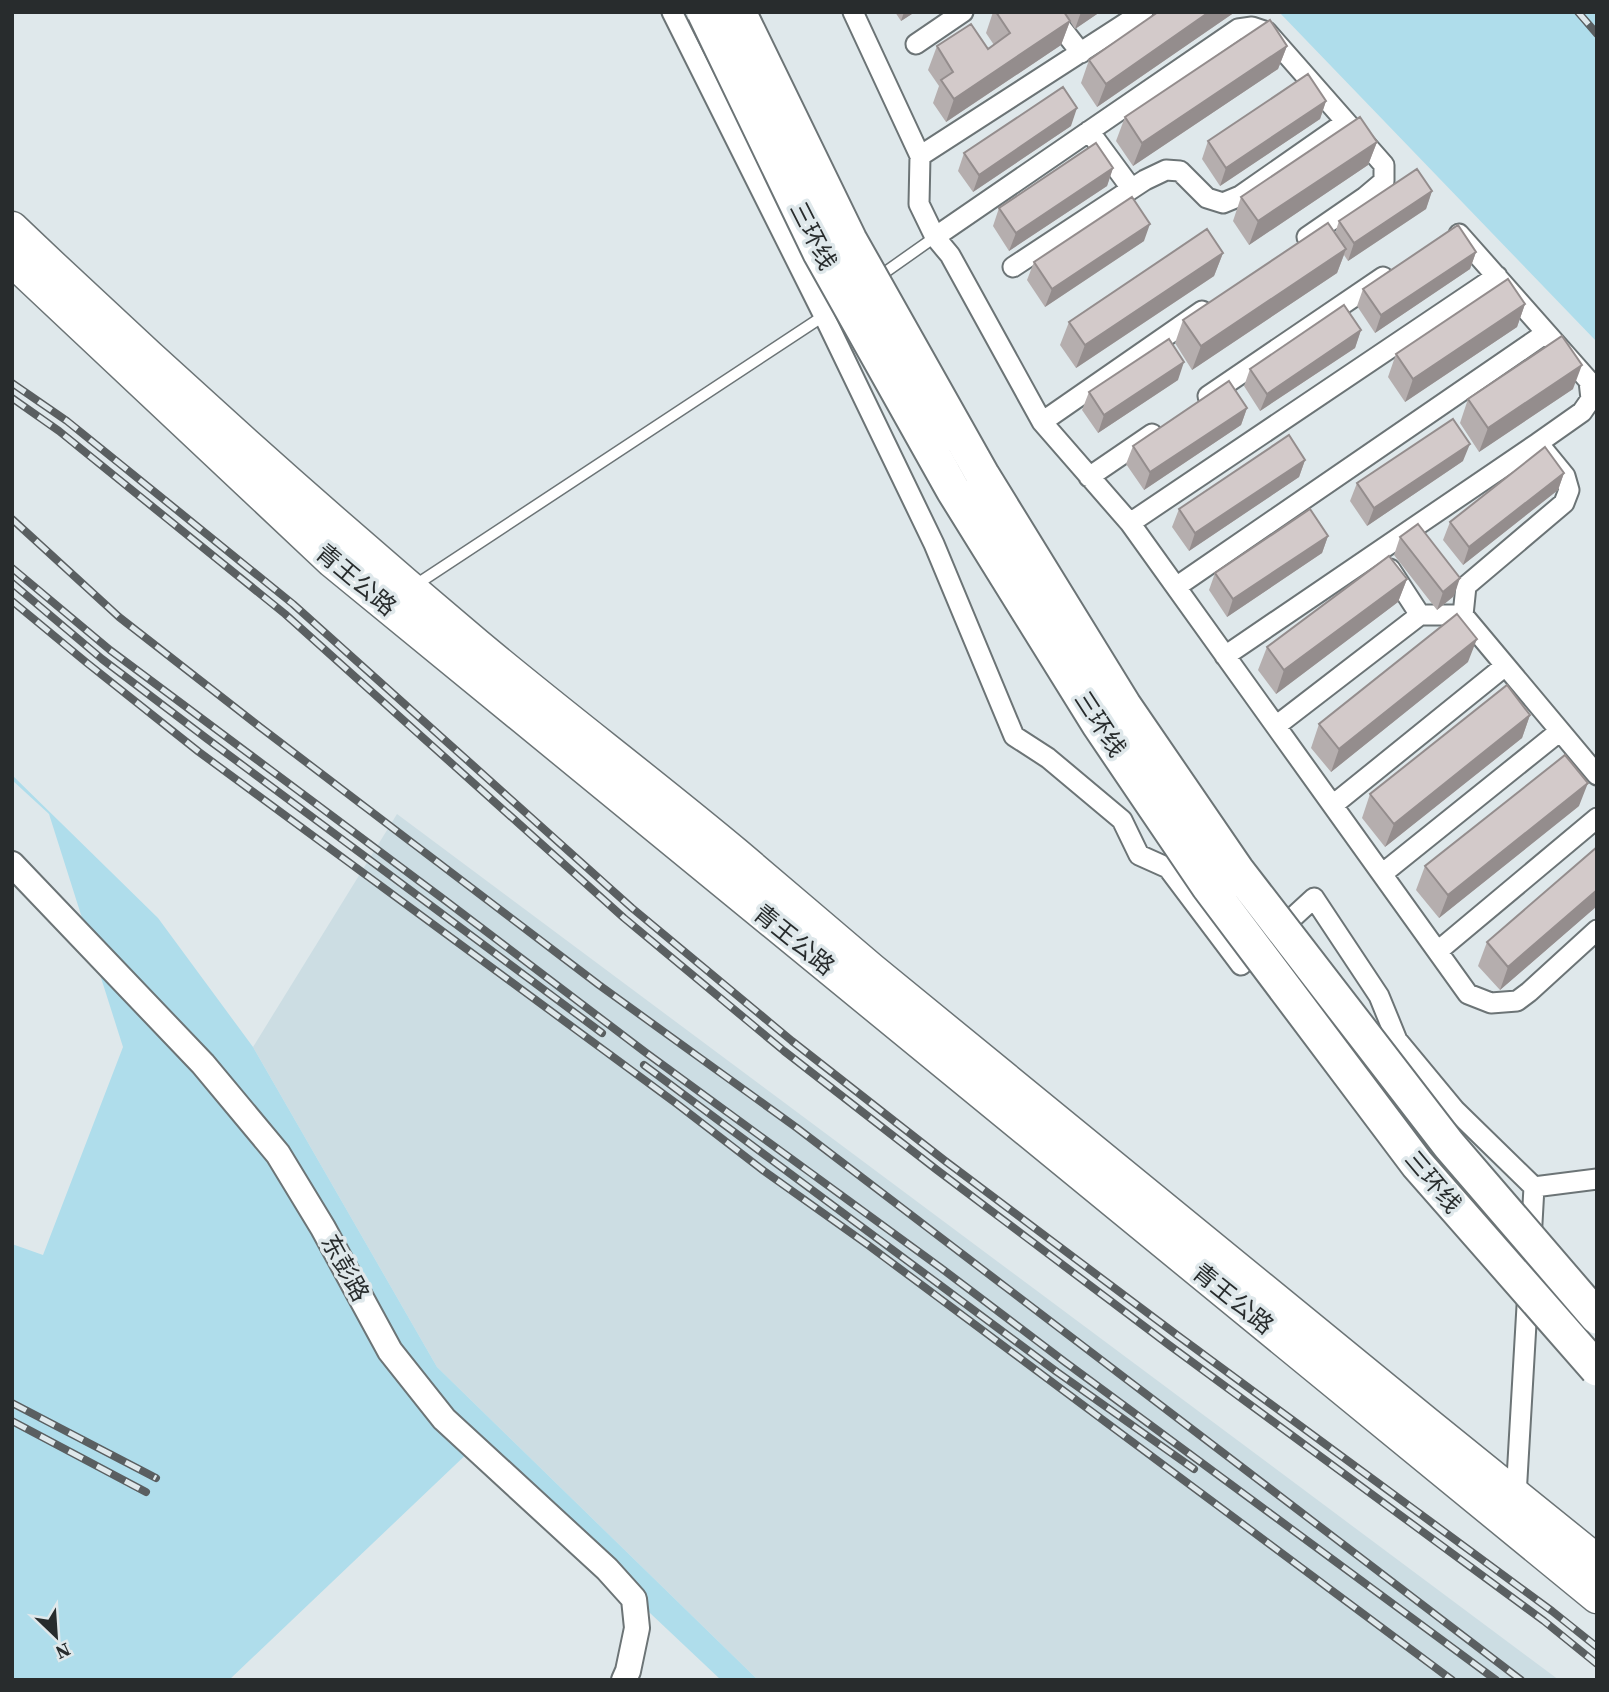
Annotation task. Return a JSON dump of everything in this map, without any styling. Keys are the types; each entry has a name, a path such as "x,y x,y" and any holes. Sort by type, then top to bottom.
{"highway":[{"name":"三环线","path":"705,12 820,253 953,490 1099,725 1208,886 1417,1164 1597,1369"},
{"name":"三环线","path":"739,12 850,240 983,476 1124,705 1237,870 1449,1145 1597,1317"}],"main road":[{"name":"青王公路","path":"12,228 126,336 345,532 482,649 1597,1561"},
{"name":"青王公路","path":"12,260 332,561 1597,1597"}],"street":[{"path":"672,12 934,544 1014,736 1048,758 1122,820 1139,855 1168,868 1241,965 1314,898 1379,996 1397,1040 1455,1110 1534,1187 1517,1496"},
{"path":"853,12 920,156 919,204 935,237 950,255 1042,422 1130,523 1468,994 1491,1003 1517,1001 1597,930"},
{"path":"916,44 963,12"},
{"path":"1049,12 1081,53"},
{"path":"920,156 1143,12"},
{"path":"935,237 1238,29 1252,27 1267,32 1384,164 1384,181 1287,251"},
{"path":"1013,267 1131,188 1166,170 1181,171 1207,198 1223,203 1240,197 1346,122"},
{"path":"1089,131 1131,188"},
{"path":"1225,656 1538,443 1582,412 1591,399 1589,381 1458,233 1447,234"},
{"path":"1193,406 1400,265"},
{"path":"1130,523 1497,276"},
{"path":"1042,422 1220,298"},
{"path":"1176,587 1546,333"},
{"path":"1089,477 1170,422"},
{"path":"1538,443 1565,476 1569,490 1564,503 1466,586 1463,615 1597,775"},
{"path":"1378,552 1420,615"},
{"path":"1276,726 1420,615 1463,615"},
{"path":"1333,805 1505,666"},
{"path":"1382,874 1560,731"},
{"path":"1438,951 1597,818"},
{"name":"东彭路","path":"12,864 203,1064 278,1154 323,1228 390,1350 444,1419 607,1569 634,1600 637,1628 624,1680"},
{"path":"1534,1187 1597,1179"}],"lane":[{"path":"869,284 935,237"},
{"path":"411,589 858,292"}],"shaded area":[{"path":"1279,12 1597,12 1597,342"},
{"path":"12,775 158,918 253,1047 437,1367 758,1680 721,1680 474,1447 229,1680 12,1680 12,1244 43,1255 123,1047 49,814 12,780"},
{"path":"397,814 1559,1680 758,1680 437,1367 253,1047"}],"building":[{"path":"996,12 1064,12 1070,21 954,99 941,80 953,72 937,46 971,24 988,49 1010,33"},
{"path":"1158,12 1209,12 1106,84 1089,60"},
{"path":"1270,20 1287,46 1142,143 1125,117"},
{"path":"1308,74 1326,101 1226,168 1208,141"},
{"path":"1063,87 1077,108 979,175 964,153"},
{"path":"1360,117 1377,142 1258,221 1241,197"},
{"path":"1096,143 1113,168 1016,233 999,208"},
{"path":"1417,169 1432,191 1354,243 1339,221"},
{"path":"1132,197 1150,224 1052,289 1034,262"},
{"path":"1328,223 1346,249 1201,346 1183,320"},
{"path":"1458,225 1476,252 1381,315 1363,289"},
{"path":"1207,229 1223,253 1085,345 1069,322"},
{"path":"1508,279 1525,304 1413,379 1396,354"},
{"path":"1344,305 1361,330 1267,394 1250,369"},
{"path":"1562,336 1582,365 1488,428 1468,399"},
{"path":"1169,339 1184,362 1104,415 1089,392"},
{"path":"1229,381 1247,408 1150,472 1133,446"},
{"path":"1453,419 1470,444 1374,508 1357,483"},
{"path":"1289,435 1305,460 1195,533 1179,509"},
{"path":"1545,447 1564,473 1469,547 1450,522"},
{"path":"1310,509 1328,536 1233,599 1215,573"},
{"path":"1418,524 1460,578 1443,592 1400,537"},
{"path":"1389,556 1407,579 1284,670 1267,647"},
{"path":"1457,614 1477,639 1339,749 1319,724"},
{"path":"1507,685 1530,715 1394,824 1370,794"},
{"path":"1565,755 1588,783 1448,895 1425,866"},
{"path":"1597,847 1597,890 1508,967 1487,942"}],"railway":[{"path":"1578,12 1597,34"},
{"path":"12,383 67,421 293,604 632,908 792,1041 944,1160 1597,1647"},
{"path":"12,398 59,431 285,614 624,918 784,1051 1169,1345 1544,1621 1597,1664"},
{"path":"12,519 119,617 260,727 599,985 797,1128 1521,1680"},
{"path":"12,568 110,650 645,1052 1496,1680"},
{"path":"12,583 102,659 602,1033"},
{"path":"12,601 199,752 1452,1680"},
{"path":"644,1065 1057,1372 1194,1469"},
{"path":"12,1403 156,1478"},
{"path":"12,1421 146,1492"}]}
